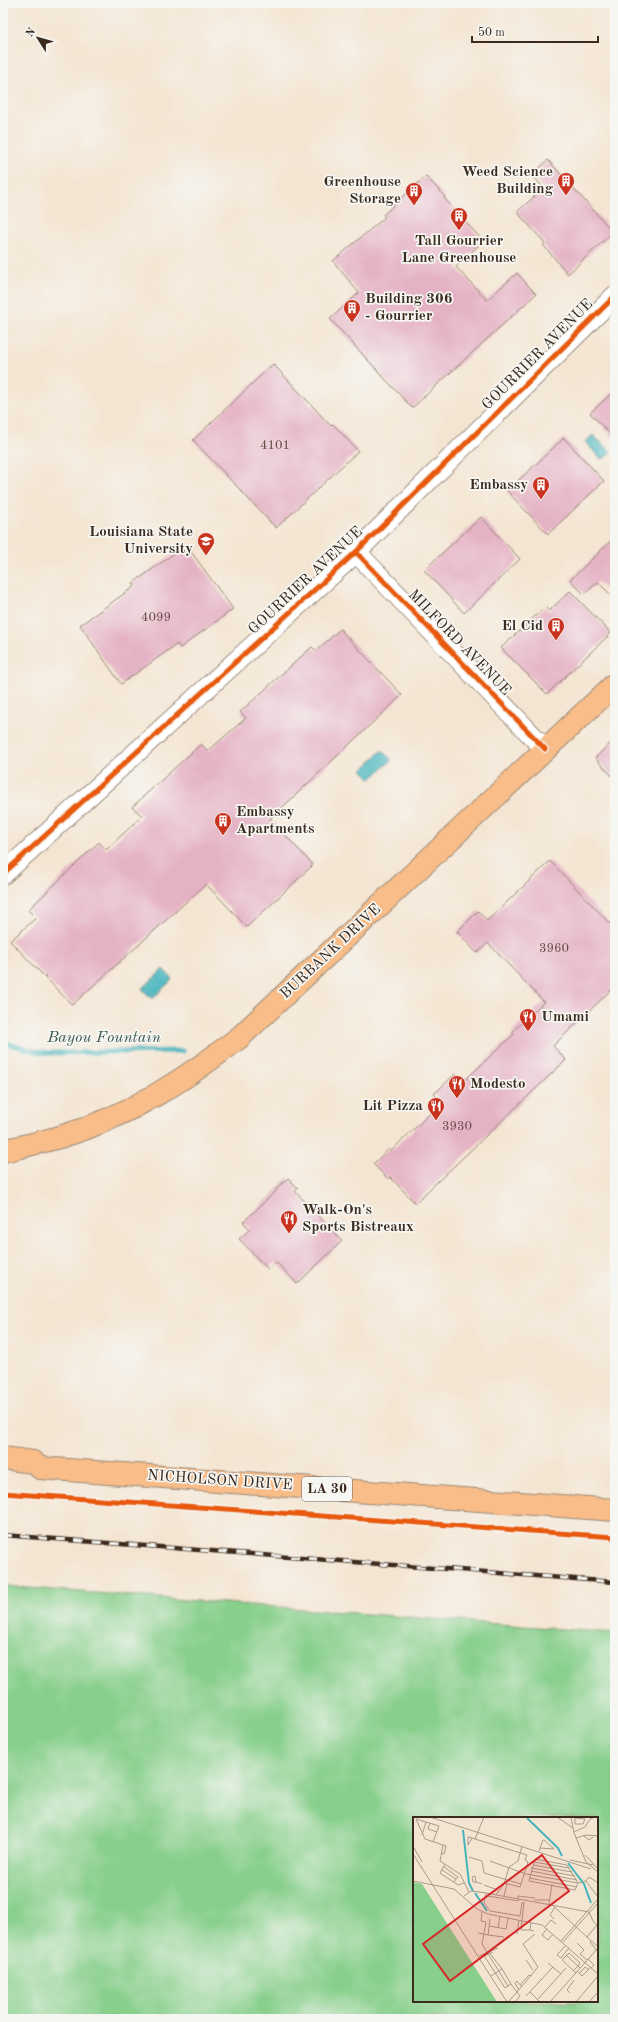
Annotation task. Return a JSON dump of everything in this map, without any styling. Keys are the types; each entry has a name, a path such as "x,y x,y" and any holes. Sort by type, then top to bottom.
{"main road":[{"name":"BURBANK DRIVE","path":"3,1150 62,1136 109,1120 156,1095 207,1063 240,1037 544,749 615,684"},
{"name":"NICHOLSON DRIVE","path":"3,1458 33,1462 40,1468 615,1510"},
{"name":"NICHOLSON DRIVE","path":"3,1472 31,1474 40,1468"}],"street":[{"name":"GOURRIER AVENUE","path":"3,874 356,552 613,300"},
{"name":"MILFORD AVENUE","path":"356,552 544,749"}],"green space":[{"path":"3,1586 615,1633 615,2019 3,2019"}],"water":[{"path":"593,435 611,452 602,460 585,442"},
{"path":"382,750 392,760 371,779 362,770"},
{"path":"163,969 173,979 152,999 142,989"}],"building":[{"name":"Weed Science Building","path":"548,160 613,232 568,274 543,245 545,243 517,212 544,188 532,175"},
{"path":"426,176 483,241 456,267 487,300 517,273 536,294 412,408 330,319 359,293 333,261 385,217 383,215"},
{"path":"273,364 331,426 333,424 358,451 276,528 193,440"},
{"path":"615,390 615,439 590,413"},
{"path":"564,438 604,481 548,534 507,491"},
{"path":"481,517 520,559 464,613 424,570"},
{"path":"615,537 615,599 598,582 584,594 570,580"},
{"path":"186,545 233,609 180,648 177,644 121,684 80,625 135,586 133,583"},
{"name":"El Cid","path":"570,591 611,633 547,694 501,648 545,607 549,611"},
{"path":"340,629 402,695 270,819 313,865 247,927 206,884 72,1005 10,941 36,918 28,910 99,842 106,850 142,816 132,807 201,744 208,751 246,718 240,712 312,647 316,651"},
{"path":"615,739 615,779 595,758"},
{"path":"550,861 615,929 615,986 553,1046 566,1060 415,1203 390,1177 388,1179 373,1164 389,1149 391,1151 442,1102 434,1094 455,1074 463,1082 514,1034 512,1032 544,1002 488,943 477,953 457,932 478,911 487,921"},
{"name":"Walk-On's Sports Bistreaux","path":"288,1178 298,1188 295,1191 342,1241 297,1284 276,1262 268,1269 239,1239 250,1229 243,1222"}],"waterway":[{"name":"Bayou Fountain","path":"3,1042 34,1051 49,1053 183,1051"}],"railway":[{"path":"3,1535 615,1582"}],"cycle path":[{"path":"3,874 356,552 615,296"},
{"path":"356,552 545,749"},
{"path":"3,1493 615,1537"}],"place":[{"name":"Weed Science Building","path":"566,196"},
{"name":"Greenhouse Storage","path":"414,206"},
{"name":"Tall Gourrier Lane Greenhouse","path":"459,231"},
{"name":"Building 306 - Gourrier","path":"352,323"},
{"name":"Embassy","path":"541,500"},
{"name":"Louisiana State University","path":"206,556"},
{"name":"El Cid","path":"556,641"},
{"name":"Embassy Apartments","path":"223,836"},
{"name":"Umami","path":"528,1032"},
{"name":"Modesto","path":"457,1099"},
{"name":"Lit Pizza","path":"436,1121"},
{"name":"Walk-On's Sports Bistreaux","path":"289,1234"}]}
